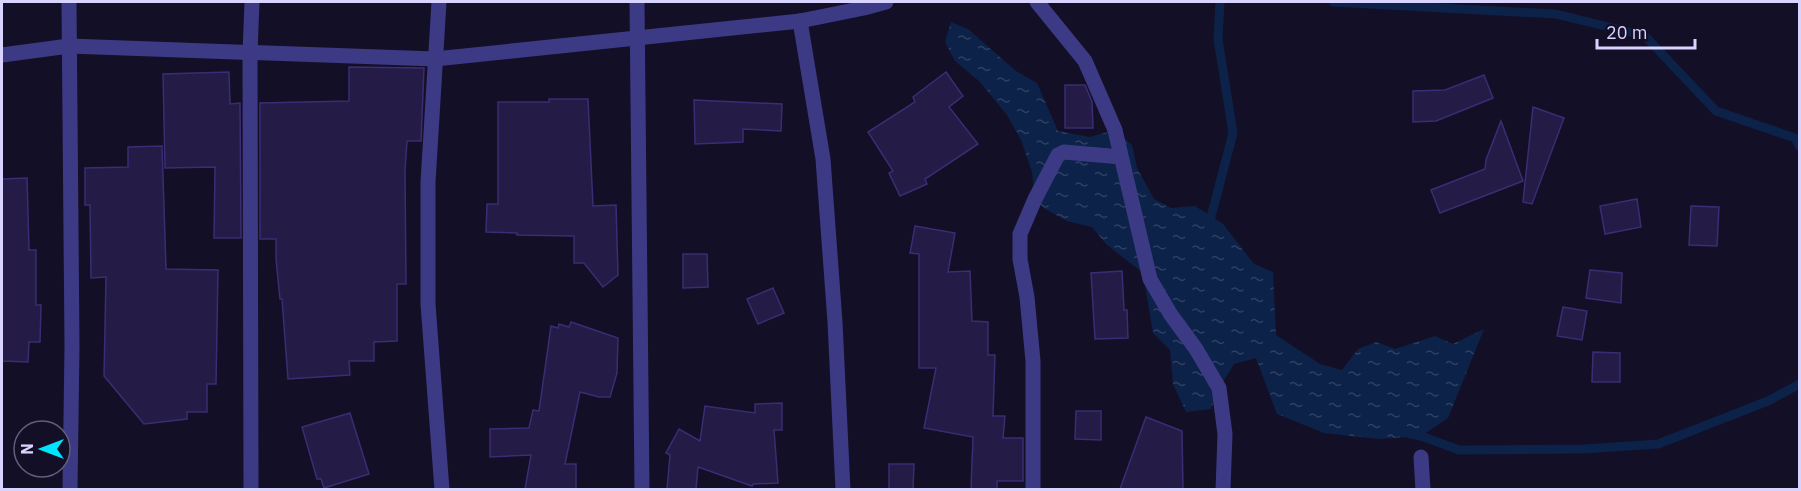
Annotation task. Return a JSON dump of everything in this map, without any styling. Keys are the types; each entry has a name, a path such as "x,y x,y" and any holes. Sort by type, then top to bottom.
{"street":[{"path":"69,2 72,346 70,489"},
{"path":"251,489 250,52 252,2"},
{"path":"439,2 428,182 428,304 442,489"},
{"path":"637,2 642,489"},
{"path":"2,55 69,46 435,59 800,21 886,2"},
{"path":"1037,2 1084,61 1115,130 1150,279 1220,388 1225,434 1223,489"},
{"path":"800,21 823,159 836,322 843,489"},
{"path":"1033,489 1033,361 1027,297 1020,259 1020,234 1058,155 1064,152 1122,157"},
{"path":"1421,457 1423,489"}],"water":[{"path":"951,22 968,29 1016,71 1037,83 1058,131 1090,137 1115,130 1132,145 1137,168 1154,199 1171,208 1195,206 1223,224 1254,264 1273,272 1276,335 1320,364 1342,370 1358,349 1376,342 1395,349 1435,336 1453,344 1484,329 1448,418 1421,436 1379,439 1324,433 1277,414 1256,358 1234,364 1219,388 1211,409 1186,412 1173,384 1170,350 1153,333 1143,273 1106,244 1092,227 1067,221 1045,209 1035,199 1032,172 1021,140 1007,115 980,82 955,61 945,42"}],"building":[{"path":"349,67 424,68 421,141 407,141 406,284 397,284 397,341 374,342 374,361 349,361 350,375 288,379 276,239 260,239 260,103 349,101"},
{"path":"229,72 230,104 240,103 241,238 214,238 215,167 165,168 163,74"},
{"path":"946,72 963,96 949,107 978,144 925,179 927,184 900,196 889,173 893,171 868,132 915,102 913,97"},
{"path":"1484,75 1493,98 1436,121 1413,122 1413,91 1445,90"},
{"path":"1065,85 1085,85 1092,102 1093,128 1065,128"},
{"path":"549,99 588,99 593,206 616,205 618,275 603,287 584,263 574,263 574,236 486,232 487,204 498,204 498,102 549,102"},
{"path":"694,100 782,104 781,131 743,129 743,142 695,144"},
{"path":"1533,107 1564,118 1532,204 1523,202"},
{"path":"1501,121 1523,181 1440,213 1431,190 1485,169 1486,160"},
{"path":"162,146 166,269 218,270 216,384 207,384 207,412 187,412 187,419 144,424 104,376 106,277 91,278 90,205 85,205 85,168 128,167 128,147"},
{"path":"27,178 29,250 36,250 36,305 41,305 40,342 29,342 28,362 2,361 2,179"},
{"path":"1637,199 1641,227 1605,234 1600,206"},
{"path":"1691,206 1719,207 1717,246 1689,245"},
{"path":"915,226 955,233 948,272 970,271 972,321 988,322 988,355 995,355 993,416 1005,416 1003,438 1023,438 1023,481 997,481 997,489 971,489 973,437 924,428 936,368 919,368 919,254 910,253"},
{"path":"683,254 707,254 708,287 683,288"},
{"path":"1590,270 1622,273 1621,303 1586,298"},
{"path":"1122,271 1128,338 1095,339 1091,273"},
{"path":"773,288 784,313 758,324 747,299"},
{"path":"1563,307 1587,311 1582,340 1557,336"},
{"path":"571,322 618,338 617,373 610,397 599,397 580,392 565,464 576,464 576,489 525,489 531,455 490,457 490,429 529,428 533,410 539,411 551,326 558,328 559,324 569,327"},
{"path":"1593,352 1620,353 1620,382 1592,382"},
{"path":"782,403 782,430 774,430 778,483 753,484 752,486 698,467 696,489 667,489 670,455 666,453 679,429 700,441 705,406 755,413 755,404"},
{"path":"1076,411 1101,411 1101,440 1075,439"},
{"path":"350,413 369,474 324,488 321,479 317,479 302,427"},
{"path":"1146,417 1182,431 1183,489 1120,489"},
{"path":"889,464 914,464 913,489 889,489"}],"waterway":[{"path":"1210,228 1233,133 1218,39 1220,2"},
{"path":"1333,2 1556,14 1645,36 1716,111 1795,138 1800,147"},
{"path":"1410,434 1459,450 1584,449 1658,444 1768,401 1800,384"}]}
